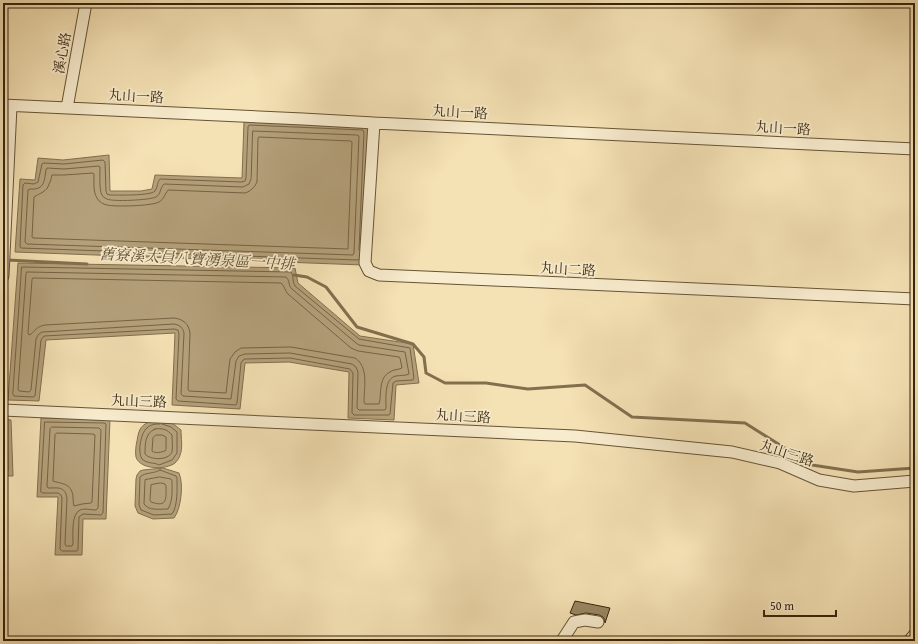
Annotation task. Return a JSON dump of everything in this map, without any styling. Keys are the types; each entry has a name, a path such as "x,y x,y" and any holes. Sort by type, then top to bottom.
{"street":[{"name":"溪心路","path":"67,108 86,3"},
{"name":"丸山一路","path":"7,106 303,118 374,123 915,149"},
{"path":"3,276 7,106"},
{"name":"丸山二路","path":"374,123 365,263 369,271 379,275 915,299"},
{"name":"丸山三路","path":"3,410 575,436 732,452 780,463 819,480 854,486 915,481"},
{"path":"563,641 574,622 585,620 598,622"},
{"path":"909,641 915,634"}],"water":[{"path":"244,121 369,127 363,265 15,252 20,179 35,180 38,158 63,160 109,155 110,191 141,191 152,189 155,175 242,178"},
{"path":"18,263 295,268 298,283 360,336 413,344 419,383 396,385 394,420 348,418 349,372 289,362 245,363 240,409 172,405 175,333 46,340 39,401 8,400"},
{"path":"41,418 110,419 106,519 83,519 82,555 55,555 58,497 37,497"},
{"path":"3,419 11,420 13,476 3,476"},
{"path":"153,420 174,424 181,430 182,446 180,457 175,463 166,467 154,468 148,466 138,461 136,457 136,447 140,430 143,425"},
{"path":"163,468 179,473 181,478 180,503 174,518 153,519 138,513 135,506 136,479 140,471"}],"building":[{"path":"575,601 610,608 605,623 603,617 599,615 586,613 576,615 570,613"}],"waterway":[{"name":"舊寮溪太員八寶湧泉區一中排","path":"7,260 87,264"},
{"name":"舊寮溪太員八寶湧泉區一中排","path":"294,275 307,277 326,287 357,327 413,344 424,357 426,373 445,383 486,383 528,389 585,385 632,417 745,423 812,465 858,472 915,468"}]}
